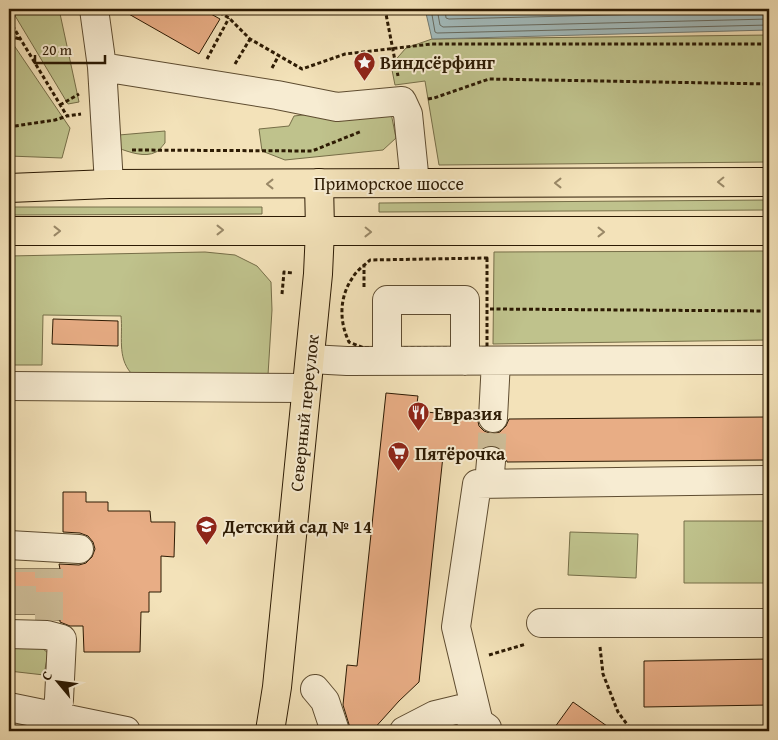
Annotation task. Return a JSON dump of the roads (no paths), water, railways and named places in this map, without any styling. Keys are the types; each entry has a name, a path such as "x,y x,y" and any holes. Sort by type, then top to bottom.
{"main road":[{"name":"Приморское шоссе","path":"9,188 109,184 769,182"},
{"name":"Северный переулок","path":"270,731 277,686 318,274 320,230 319,183"},
{"path":"9,231 769,231"}],"street":[{"path":"94,9 102,67 109,184"},
{"path":"102,67 277,95 337,107 402,101 408,114 415,183"},
{"path":"387,361 387,300 465,300 465,361"},
{"path":"310,359 347,361 769,360"},
{"path":"493,418 496,361"},
{"path":"9,386 306,388"},
{"path":"485,727 456,627 476,484 490,472 769,480"},
{"path":"18,553 50,558 79,549"},
{"path":"541,623 769,623"},
{"path":"17,627 48,628 62,639 59,699 56,717"},
{"path":"315,689 324,701 335,731"},
{"path":"9,707 126,731"},
{"path":"404,731 435,715 460,709 485,727"}],"water":[{"path":"425,9 769,9 769,30 432,39"}],"tunnel":[{"path":"491,461 493,418"},
{"path":"22,569 22,614"},
{"path":"49,569 49,620"}],"place":[{"name":"Виндсёрфинг","path":"364,81"},
{"name":"Евразия","path":"418,432"},
{"name":"Пятёрочка","path":"399,472"},
{"name":"Детский сад № 14","path":"207,545"}]}
